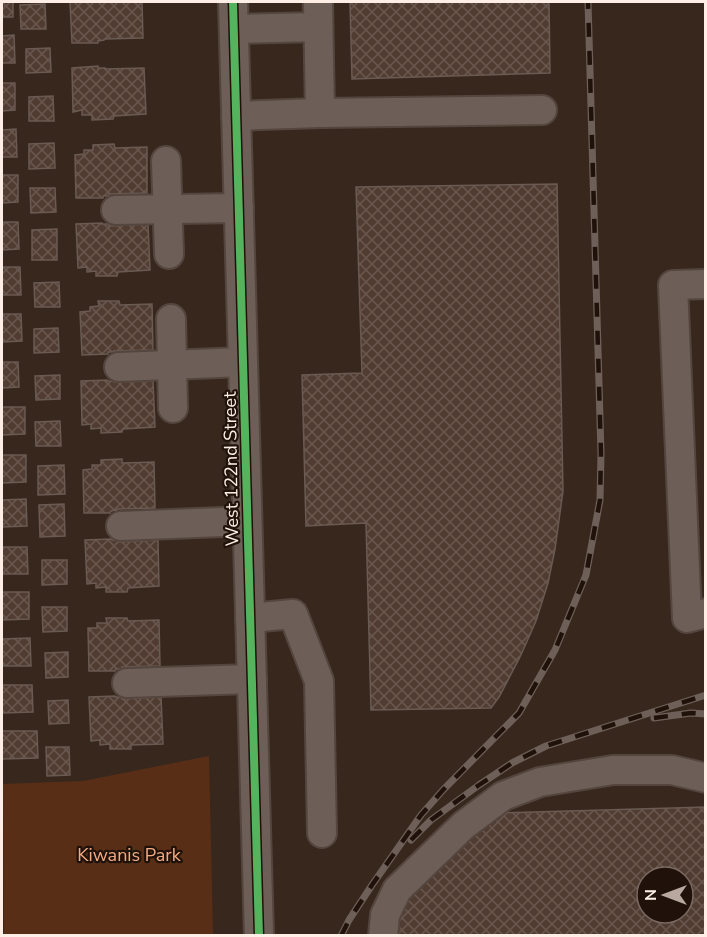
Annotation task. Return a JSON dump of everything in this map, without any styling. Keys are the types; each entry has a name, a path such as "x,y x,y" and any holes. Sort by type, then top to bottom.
{"street":[{"path":"233,15 318,14 320,112"},
{"name":"West 122nd Street","path":"233,15 259,936"},
{"path":"236,116 320,112 542,110"},
{"path":"166,162 168,254"},
{"path":"116,210 239,208"},
{"path":"705,284 673,285 687,618 705,613"},
{"path":"171,320 173,408"},
{"path":"119,368 243,362"},
{"path":"121,526 247,521"},
{"path":"250,618 293,615 319,681 322,833"},
{"path":"127,683 252,679"},
{"path":"383,936 385,915 396,890 465,825 503,796 540,782 613,770 672,770 705,778"}],"green space":[{"name":"Kiwanis Park","path":"209,756 213,935 4,935 3,784 83,781"}],"building":[{"path":"2,2 13,2 13,17 2,17"},
{"path":"70,2 142,2 143,38 105,39 98,43 72,43"},
{"path":"350,2 549,2 550,73 352,79"},
{"path":"45,4 46,29 21,29 20,5"},
{"path":"14,35 15,63 2,63 2,36"},
{"path":"50,48 51,72 26,73 26,49"},
{"path":"98,66 98,68 105,69 144,68 146,114 92,120 92,115 82,115 82,110 73,112 72,68"},
{"path":"2,83 15,83 15,110 2,111"},
{"path":"53,96 54,121 29,121 29,97"},
{"path":"16,129 17,157 2,157 2,130"},
{"path":"54,143 55,168 29,169 29,144"},
{"path":"114,144 115,148 147,147 147,193 109,194 103,198 76,198 75,155 84,154 84,150 93,150 93,145"},
{"path":"2,175 18,175 18,202 2,203"},
{"path":"557,184 563,491 548,583 536,621 520,657 491,708 371,710 366,523 306,526 302,375 362,373 356,187"},
{"path":"30,188 55,188 56,212 31,213"},
{"path":"2,222 18,222 19,249 2,250"},
{"path":"76,224 109,224 109,226 148,224 150,270 118,272 117,276 96,276 96,271 87,272 87,267 78,268"},
{"path":"57,229 57,260 32,260 32,230"},
{"path":"2,267 20,267 21,295 2,295"},
{"path":"59,282 60,307 35,307 34,283"},
{"path":"98,301 119,301 120,305 152,304 153,350 82,355 80,312 90,311 90,307 99,306"},
{"path":"2,314 21,314 22,341 2,342"},
{"path":"58,328 59,352 34,353 34,329"},
{"path":"2,362 18,362 19,387 2,388"},
{"path":"60,375 60,399 36,400 35,376"},
{"path":"81,381 114,382 153,381 155,427 101,433 101,428 91,429 91,424 82,425"},
{"path":"2,407 25,407 25,434 2,435"},
{"path":"60,421 61,446 36,446 35,422"},
{"path":"2,455 26,455 26,482 2,483"},
{"path":"122,459 122,463 154,462 155,508 117,509 110,513 84,513 83,470 92,469 92,465 101,465 101,460"},
{"path":"64,465 65,494 38,495 38,466"},
{"path":"26,499 27,526 2,527 2,500"},
{"path":"64,504 65,536 40,537 39,505"},
{"path":"85,540 119,540 119,542 158,540 159,586 128,588 127,592 106,592 106,587 96,588 96,583 87,584"},
{"path":"2,547 27,547 28,574 2,574"},
{"path":"42,560 67,560 67,584 42,585"},
{"path":"2,592 29,592 29,619 2,620"},
{"path":"42,607 67,607 67,631 43,632"},
{"path":"106,618 127,618 128,621 159,620 160,666 122,667 115,671 89,671 88,628 97,628 97,623 107,623"},
{"path":"30,638 31,666 2,666 2,639"},
{"path":"68,652 68,677 46,678 45,653"},
{"path":"2,685 32,685 33,712 2,713"},
{"path":"89,697 122,697 122,699 161,697 163,744 131,745 131,749 110,749 110,744 100,745 100,740 91,741"},
{"path":"68,700 69,723 49,724 48,701"},
{"path":"2,731 37,731 38,758 2,759"},
{"path":"46,747 69,747 70,775 47,776"},
{"path":"706,807 706,936 398,936 397,908 495,813"}],"railway":[{"path":"341,936 372,885 421,815 519,713 555,650 586,575 600,500 601,454 588,2"},
{"path":"411,840 431,820 479,785 512,763 546,746 706,695"},
{"path":"654,718 691,713 706,714"}],"cycle path":[{"path":"233,2 259,936"}]}
